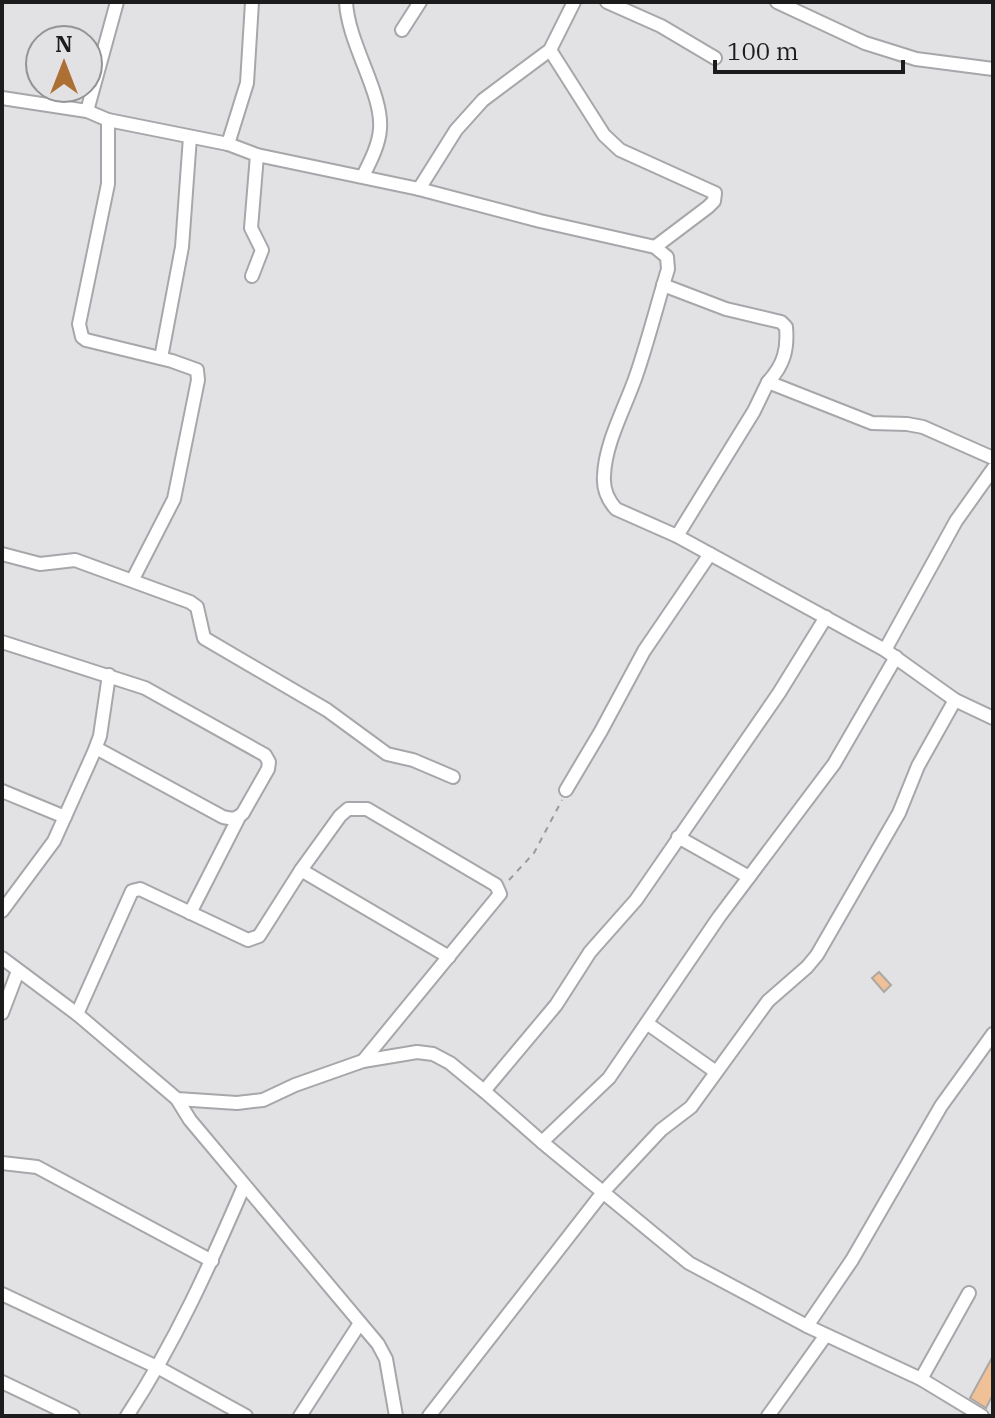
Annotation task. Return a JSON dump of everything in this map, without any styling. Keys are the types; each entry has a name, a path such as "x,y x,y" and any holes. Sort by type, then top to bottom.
{"street":[{"path":"87,111 117,2"},
{"path":"228,144 247,83 252,2"},
{"path":"346,2 351,36 381,124 379,138 363,176"},
{"path":"402,30 420,2"},
{"path":"419,189 456,130 483,100 550,50 574,2"},
{"path":"607,2 661,26 715,58"},
{"path":"777,2 865,43 916,59 993,69"},
{"path":"550,50 604,135 620,150 715,193 714,201 708,207 655,247"},
{"path":"2,98 87,111 108,120 228,144 257,155 363,176 655,247 667,257 668,269 637,372 620,422 609,443 604,483 610,502 616,509 677,536 890,653 955,700 993,718"},
{"path":"108,120 108,184 79,324 80,332 86,340 197,370 198,380 174,499 133,579"},
{"path":"161,358 182,247 190,137"},
{"path":"252,276 262,250 251,228 257,155"},
{"path":"663,285 726,309 781,322 786,327 785,354 780,370 768,382 754,411 677,536"},
{"path":"768,382 872,423 923,427 993,458"},
{"path":"542,1142 609,1078 749,877 834,764 956,521 993,469"},
{"path":"2,554 40,564 75,560 190,602 197,607 204,638 327,710 373,747 453,777"},
{"path":"566,790 644,651 710,554"},
{"path":"484,1091 556,1005 590,952 636,900 779,693 826,617"},
{"path":"2,642 109,675 162,696 265,755 269,762 268,769 238,819 190,913"},
{"path":"2,911 44,857 65,817 96,748 109,675"},
{"path":"429,1416 604,1191 661,1130 691,1107 768,1001 817,955 899,813 918,766 955,700"},
{"path":"96,748 223,817 238,819"},
{"path":"2,791 65,817"},
{"path":"77,1014 132,891 140,889 248,940 254,940 340,816 348,809 367,809 496,885 499,898 363,1061"},
{"path":"678,837 749,877"},
{"path":"301,870 449,957"},
{"path":"2,958 77,1014 177,1099 244,1186 378,1344 386,1359 396,1416"},
{"path":"2,1013 18,971"},
{"path":"648,1024 716,1072"},
{"path":"807,1326 852,1260 941,1106 993,1034"},
{"path":"177,1099 237,1103 263,1100 363,1061 417,1052 433,1054 450,1063 689,1263 807,1326 921,1379 982,1416"},
{"path":"2,1163 37,1167 212,1261"},
{"path":"127,1416 159,1368 212,1261 244,1186"},
{"path":"921,1379 969,1293"},
{"path":"2,1294 159,1368 246,1416"},
{"path":"300,1416 360,1323"},
{"path":"768,1416 826,1335"},
{"path":"2,1382 73,1416"}],"path":[{"path":"499,889 534,853 566,790"}],"building":[{"path":"879,972 891,985 884,992 872,978"},
{"path":"993,1356 993,1394 986,1408 970,1398"}]}
